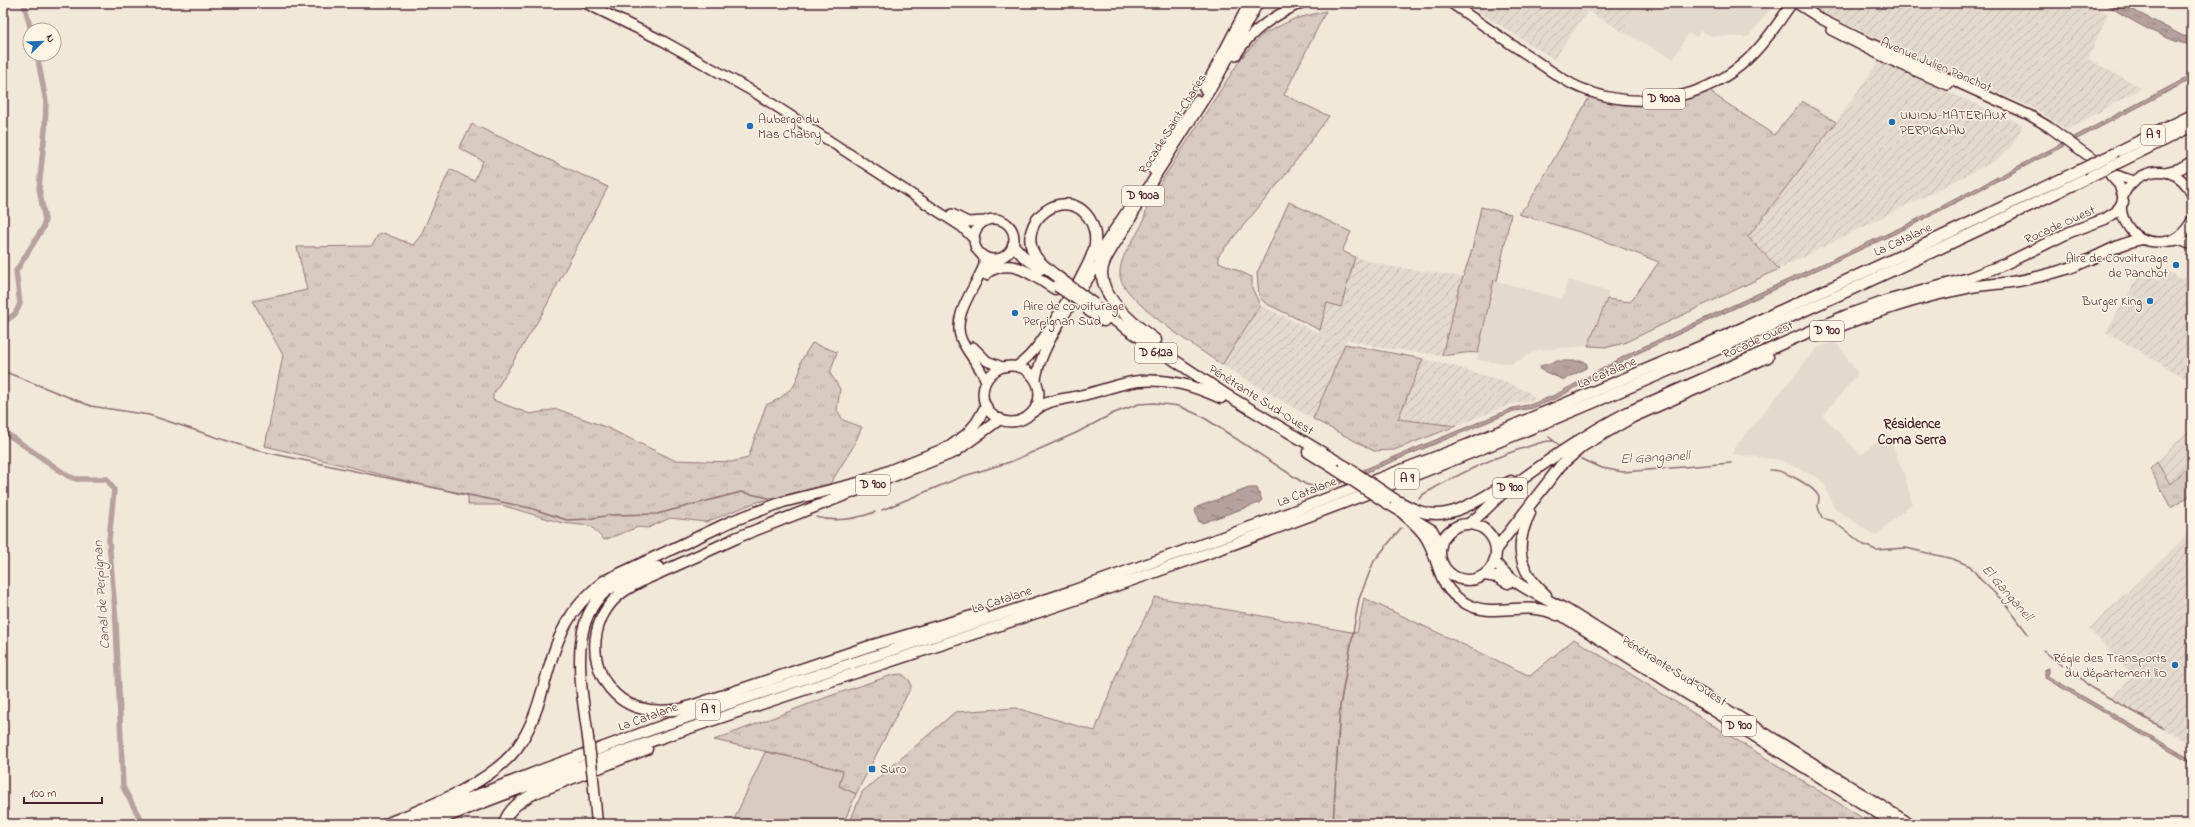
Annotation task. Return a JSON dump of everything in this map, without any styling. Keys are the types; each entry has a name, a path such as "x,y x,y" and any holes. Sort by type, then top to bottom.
{"highway":[{"name":"La Catalane","path":"429,824 700,723 1189,560 1471,454 1634,387 1814,308 2086,172 2113,154 2192,115"},
{"name":"La Catalane","path":"403,824 544,769 706,710 1017,608 1256,525 1475,442 1629,378 1739,330 2086,172 2122,161 2192,126"},
{"path":"2167,172 2179,169 2192,162"},
{"name":"Rocade Ouest","path":"1454,528 1468,524 1506,491 1603,425 1668,394 1847,314 1886,300 1969,278 2005,264 2070,232 2105,220 2116,212 2123,200"},
{"path":"1056,283 1036,257 1031,237 1033,226 1038,216 1047,209 1063,204 1080,209 1087,215 1093,225 1095,236 1091,256 1078,284"},
{"name":"D 900a","path":"1136,208 1130,222 1104,262 1102,270 1105,288 1118,308 1147,334 1215,384 1223,396"},
{"name":"Rocade Ouest","path":"1484,575 1494,561 1496,549 1570,456 1606,431 1633,417 1850,321 1889,307 1968,287 2020,280 2063,270 2090,261 2131,241 2142,239"},
{"name":"D 612a","path":"1013,245 1024,257 1056,283"},
{"name":"D 612a","path":"998,258 1022,263 1092,307"},
{"path":"986,273 997,266 1011,266 1056,283"},
{"name":"Pénétrante Sud-Ouest","path":"1092,307 1106,315 1223,396"},
{"name":"Pénétrante Sud-Ouest","path":"1092,307 1168,362 1389,500 1425,536 1442,580 1449,590 1465,603 1488,610 1533,607 1542,609 1582,628"},
{"path":"1034,411 1042,404 1054,400 1077,397 1138,381 1164,381 1186,384 1223,396"},
{"name":"D 900","path":"732,521 783,502 858,483 949,447 972,428 986,406"},
{"name":"D 900","path":"739,537 955,452 1000,419"},
{"path":"1389,500 1419,512 1429,514 1451,512 1555,457"},
{"path":"1542,490 1521,534 1522,560 1526,573 1535,585 1567,610"},
{"path":"1389,500 1430,525 1444,529 1454,528"},
{"name":"Pénétrante Sud-Ouest","path":"1399,510 1432,530 1441,546"},
{"path":"597,824 580,651 583,628 594,605 607,591 732,521"},
{"path":"386,824 472,785 494,771 516,749 531,726 538,709 556,648 566,623 590,592 617,574 732,521"},
{"path":"1468,524 1478,526 1487,531 1493,539 1496,549"},
{"path":"1454,528 1445,536 1441,546 1441,558 1450,573 1467,580 1484,575"},
{"path":"739,537 629,587 606,610 596,630 596,659 610,688 621,699 647,709 667,711 682,708 887,641 1001,608 1017,608"},
{"path":"635,576 739,537"},
{"path":"1494,561 1503,573 1518,583 1567,610 1910,824"},
{"name":"Pénétrante Sud-Ouest","path":"1484,575 1497,577 1507,582 1895,824"},
{"path":"504,824 510,812 520,801 535,793 685,735 700,723"}],"main road":[{"path":"585,3 663,41 754,92 962,227 974,240 984,258 984,265 962,314 959,328 962,341 981,368 986,381"},
{"path":"597,3 665,36 756,87 959,218 976,223 996,219 1007,223 1013,233 1013,245 1009,252 998,258 986,273 965,317 965,332 978,353 987,361 1002,367 1016,366 1031,373 1036,380 1039,395 1034,411 1026,418 1018,421 1000,419 986,406 984,391 986,381 993,373 1002,367"},
{"name":"Rocade Saint-Charles","path":"1016,366 1025,361 1036,348 1150,176 1204,89 1250,3"},
{"name":"Rocade Saint-Charles","path":"1036,380 1040,358 1052,337 1183,135 1217,79 1258,3"},
{"path":"1183,135 1246,40 1264,23 1301,3"},
{"name":"D 900a","path":"1450,3 1572,84 1617,99 1644,100 1669,98 1690,93 1705,88 1730,73 1759,47 1795,5"},
{"name":"Avenue Julien Panchot","path":"1795,5 1866,41 2029,114 2113,174 2133,181"},
{"name":"Avenue Julien Panchot","path":"2076,148 2115,180 2122,191 2123,214 2128,226 2142,239"},
{"path":"2123,200 2133,181 2150,172 2167,172 2180,178 2192,195"},
{"path":"974,240 977,229 985,221"},
{"path":"2167,241 2178,236 2192,224"},
{"path":"2142,239 2158,242 2179,240 2192,245"},
{"path":"980,253 990,258 998,258"}],"shaded area":[{"path":"1464,3 1639,3 1623,32 1588,11 1554,59"},
{"path":"1639,3 1775,3 1748,37 1711,36 1700,31 1697,37 1688,33 1674,59 1623,32"},
{"path":"1813,3 2087,3 2108,14 2088,59 2142,88 2067,130 2037,110 1826,15 1811,6"},
{"path":"1879,61 2023,125 2011,147 1995,161 1779,269 1748,237 1836,122"},
{"path":"1355,257 1388,266 1463,277 1442,355 1382,348 1347,339 1313,419 1222,365 1260,305 1318,333 1327,302 1341,307"},
{"path":"2192,266 2192,382 2106,332 2138,277 2152,272 2159,281 2168,271 2182,280"},
{"path":"1494,280 1562,299 1568,280 1608,291 1607,299 1588,346 1538,350 1511,364 1477,360"},
{"path":"1835,341 1858,373 1823,416 1861,455 1887,433 1905,476 1912,503 1875,536 1838,511 1832,504 1825,486 1820,479 1780,460 1733,454 1734,448 1816,349"},
{"path":"1423,359 1450,365 1509,383 1528,392 1536,399 1511,404 1456,426 1398,419"},
{"path":"2192,426 2192,463 2170,484 2157,462"},
{"path":"2187,535 2192,542 2192,745 2111,698 2133,675 2089,629"}],"green space":[{"path":"1326,11 1284,95 1329,116 1283,178 1218,256 1219,262 1252,277 1252,288 1260,305 1222,365 1181,337 1147,311 1133,298 1124,285 1120,275 1122,261 1128,247 1143,222 1148,202 1242,57 1263,34 1294,19"},
{"path":"1707,90 1774,135 1802,101 1836,122 1748,237 1779,269 1624,343 1609,347 1588,346 1607,299 1630,302 1659,262 1583,233 1518,214 1528,204 1590,96 1623,104 1649,105 1676,100"},
{"path":"472,124 608,187 542,314 493,395 493,400 530,414 557,409 608,428 674,460 731,462 748,458 766,405 779,399 794,386 800,371 801,361 812,343 837,352 830,373 840,389 837,410 843,420 862,427 853,447 830,484 754,503 706,522 670,518 648,528 638,527 604,540 591,526 562,523 501,505 468,505 468,496 265,446 283,355 253,301 307,290 297,247 372,246 378,235 383,233 413,245 421,235 450,169 474,181 483,161 459,148"},
{"path":"1289,202 1351,232 1342,251 1355,257 1341,307 1327,303 1320,330 1265,303 1259,296 1257,273"},
{"path":"1481,207 1511,214 1497,281 1494,280 1478,353 1442,355 1458,292 1472,250"},
{"path":"1345,344 1423,359 1398,419 1456,426 1394,450 1374,451 1313,419"},
{"path":"2157,462 2170,484 2192,463 2192,494 2171,508 2150,469"},
{"path":"1155,597 1357,633 1364,598 1530,676 1574,639 1872,824 849,824 862,792 955,712 1016,708 1095,731 1118,671"},
{"path":"902,674 910,681 911,687 856,794 839,786 843,771 796,758 714,740 830,696 892,675"},
{"path":"765,752 796,758 843,771 839,786 856,794 843,824 732,824"}],"water":[{"path":"2105,3 2120,3 2183,36 2192,37 2192,45 2171,40 2159,35"},
{"path":"2192,75 2192,79 1907,228 1634,355 1559,397 1533,408 1514,411 1329,488 1314,488 1314,485 1329,484 1513,408 1532,404 1557,394 1632,352 1906,225"},
{"path":"1557,361 1584,361 1587,364 1586,368 1564,380 1541,370 1540,366"},
{"path":"1249,488 1257,488 1262,500 1259,503 1202,523 1199,522 1195,510 1197,507"},
{"path":"2048,668 2048,676 2192,760 2192,764 2045,678 2045,669"}],"waterway":[{"name":"Canal de Perpignan","path":"24,3 29,22"},
{"name":"Canal de Perpignan","path":"3,323 15,314 20,304 16,271 43,228 45,220 39,188 45,130 46,102 38,62"},
{"path":"3,371 91,406 149,415 255,450 530,508 567,520 588,519 611,515 657,514 741,492 769,498"},
{"path":"882,510 961,477 1010,462 1076,433 1114,413 1139,404 1154,403 1179,406 1203,417 1305,484 1316,487"},
{"name":"Canal de Perpignan","path":"3,431 68,476 76,479 107,479 114,490 109,540 116,623 123,787 143,824"},
{"name":"El Ganganell","path":"1549,437 1559,445"},
{"path":"1419,499 1422,495 1434,488 1486,462 1540,442 1554,441"},
{"name":"El Ganganell","path":"1582,459 1602,468 1623,472 1731,463"},
{"name":"El Ganganell","path":"1770,470 1775,470 1789,475 1811,488 1819,497 1818,507 1822,518 1833,521 1864,545 1876,550 1906,548 1953,559 1970,566 1981,580 2004,602 2028,634"},
{"path":"816,517 838,520 861,517 875,512"},
{"path":"1333,824 1340,706 1359,599 1374,561 1401,528"},
{"path":"2043,650 2062,666"},
{"path":"2070,668 2090,687 2163,728"}],"place":[{"name":"UNION-MATERIAUX PERPIGNAN","path":"1892,122"},
{"name":"Auberge du Mas Chabry","path":"750,126"},
{"name":"Aire de Covoiturage de Panchot","path":"2176,265"},
{"name":"Burger King","path":"2150,301"},
{"name":"Aire de covoiturage Perpignan Sud","path":"1015,313"},
{"name":"Régie des Transports du département liO","path":"2175,665"},
{"name":"Suro","path":"872,769"}],"district":[{"name":"Résidence Coma Serra","path":"1912,432"}]}
